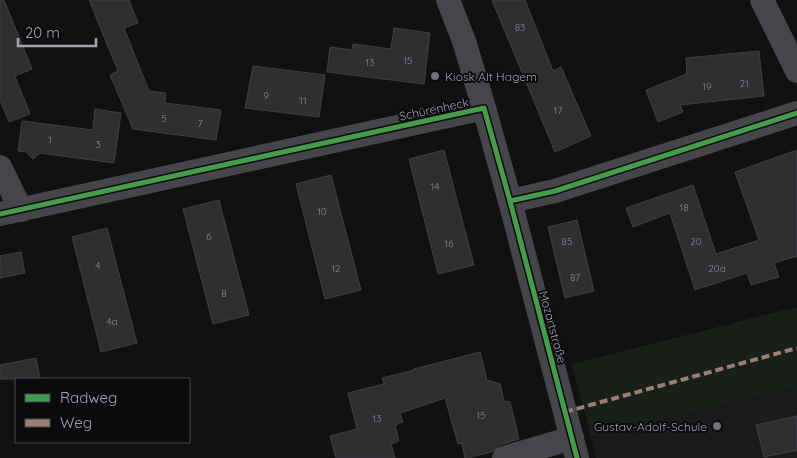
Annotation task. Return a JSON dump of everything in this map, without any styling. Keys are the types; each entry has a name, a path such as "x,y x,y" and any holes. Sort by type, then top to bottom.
{"street":[{"path":"448,0 464,41 484,108"},
{"path":"762,0 797,71"},
{"name":"Schürenheck","path":"11,212 484,108 510,201"},
{"path":"510,201 555,191 797,114"},
{"path":"0,167 11,212"},
{"name":"Mozartstraße","path":"510,201 574,448"},
{"path":"504,458 574,448"}],"shaded area":[{"path":"797,307 797,387 591,437 572,364"},
{"name":"Gustav-Adolf-Schule","path":"797,387 797,458 596,458 591,437"}],"building":[{"path":"0,0 4,0 32,69 15,76 30,114 9,122 0,100"},
{"path":"89,0 129,0 138,23 124,28 149,91 166,93 165,103 221,110 216,140 133,129 110,75 118,71"},
{"path":"492,0 525,0 553,71 561,67 591,136 555,152"},
{"path":"394,28 430,33 424,84 327,72 330,47 352,50 353,44 391,49"},
{"path":"759,51 764,96 680,105 683,112 658,122 646,90 687,74 686,58"},
{"path":"253,66 325,75 319,117 245,108"},
{"path":"95,109 121,113 114,163 40,153 33,159 26,152 18,151 22,121 93,130"},
{"path":"444,150 474,265 438,274 409,159"},
{"path":"797,150 797,256 774,263 779,277 751,285 747,273 695,290 670,213 633,227 626,208 693,185 716,254 759,240 735,172"},
{"path":"331,175 361,290 325,299 296,184"},
{"path":"219,200 249,315 213,324 183,209"},
{"path":"577,220 594,291 565,298 548,227"},
{"path":"107,228 137,343 101,352 72,237"},
{"path":"21,252 25,273 0,278 0,256"},
{"path":"480,352 487,380 500,384 504,401 510,402 519,439 500,445 492,452 465,458 462,443 458,444 445,398 400,413 403,422 395,425 399,441 391,444 395,458 336,458 330,436 357,429 348,393 384,384 382,378"},
{"path":"36,358 40,378 0,379 0,365"},
{"path":"797,416 797,450 764,457 756,425"}],"marked path":[{"path":"565,412 797,348"}],"cycle path":[{"path":"0,214 484,108 510,201 555,191 797,113"},
{"path":"510,201 577,458"}],"place":[{"name":"Kiosk Alt Hagem","path":"435,76"},
{"name":"Gustav-Adolf-Schule","path":"717,426"}]}
